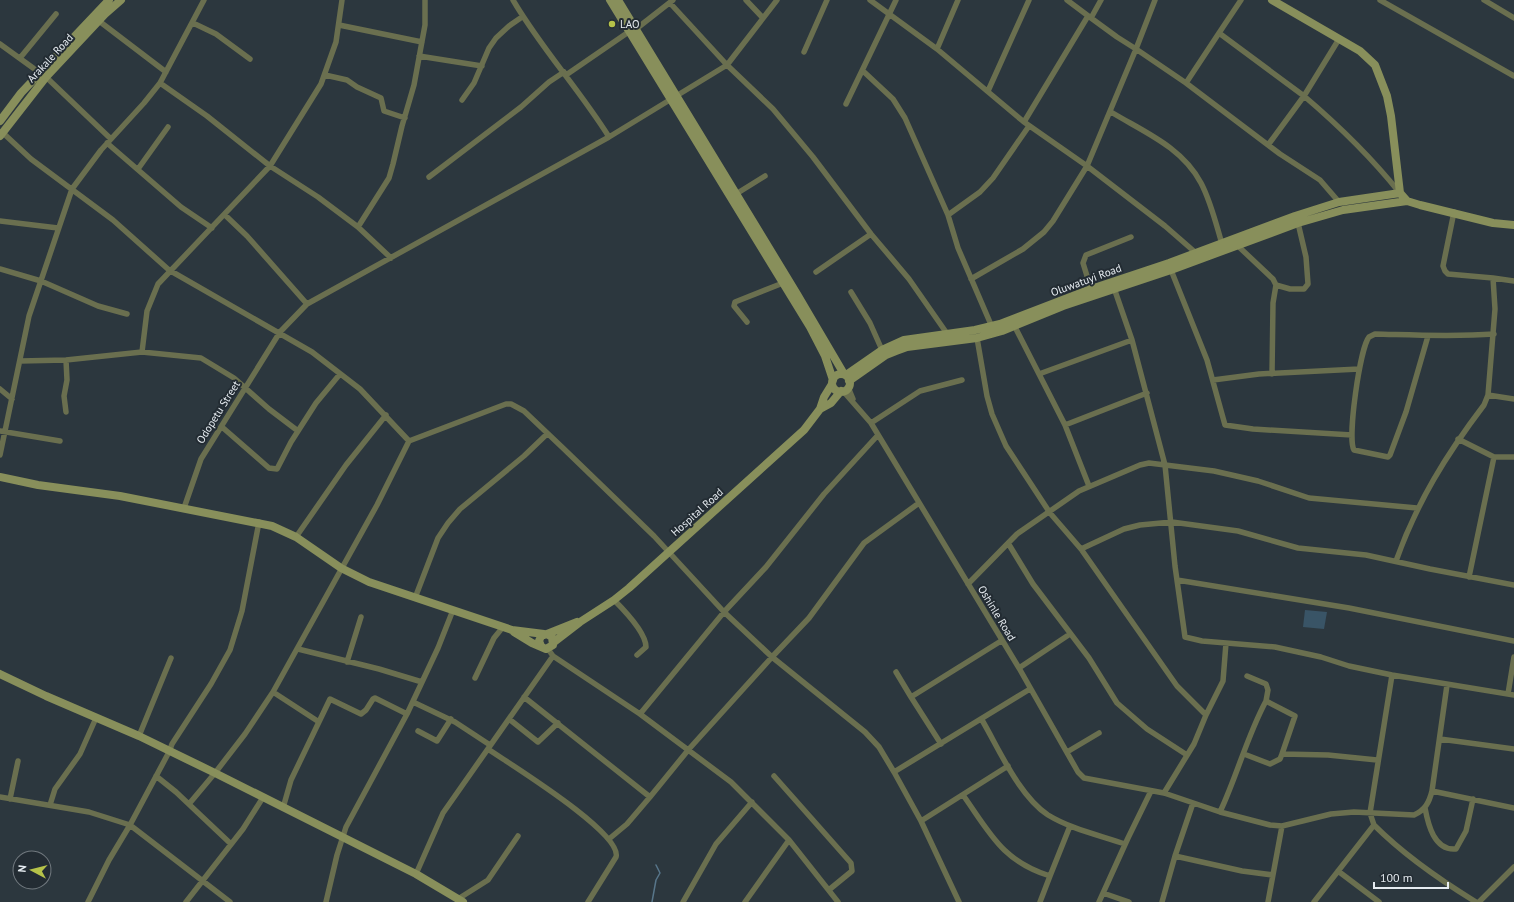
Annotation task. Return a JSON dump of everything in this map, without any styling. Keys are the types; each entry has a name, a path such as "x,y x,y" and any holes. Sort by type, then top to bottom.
{"street":[{"name":"Arakale Road","path":"1,134 43,75 109,0"},
{"name":"Arakale Road","path":"0,121 21,93 43,75 121,0"},
{"path":"0,455 3,431 15,386 28,322 40,281 72,189 111,139 160,83 204,0"},
{"path":"142,352 149,301 158,284 169,270 225,215 270,166 325,75 339,25 342,0"},
{"path":"358,227 389,178 414,85 425,25 425,0"},
{"path":"512,0 522,17 589,104 609,136"},
{"path":"610,0 632,31 736,194 797,294 845,383"},
{"path":"618,0 632,31"},
{"path":"746,0 763,18"},
{"path":"727,65 777,0"},
{"path":"804,52 827,0"},
{"path":"870,0 938,49 1027,124 1087,166 1165,226 1196,253"},
{"path":"846,104 896,0"},
{"path":"938,49 958,0"},
{"path":"988,91 1029,0"},
{"path":"1067,0 1116,37 1186,83 1268,145 1320,180 1339,202"},
{"path":"948,215 980,192 993,178 1101,0"},
{"path":"971,279 1023,249 1044,232 1062,209 1087,166 1111,112 1155,0"},
{"path":"1186,83 1241,0"},
{"path":"1272,0 1367,56 1375,65 1381,77 1391,116 1400,194"},
{"path":"1380,0 1514,76"},
{"path":"1484,0 1514,18"},
{"path":"429,176 521,107 549,82 565,74 632,31 672,1 727,65 788,125 871,234 909,279 948,335"},
{"path":"20,58 56,14"},
{"path":"462,100 474,83 489,48 496,38 522,17"},
{"path":"99,21 166,72"},
{"path":"193,23 216,34 250,58"},
{"path":"339,25 422,42"},
{"path":"1219,33 1304,96 1381,169 1407,201"},
{"path":"1268,145 1304,96 1339,39"},
{"path":"0,44 43,75 111,139"},
{"path":"419,56 482,66"},
{"name":"Odopetu Street","path":"184,508 201,460 280,332 307,304 609,136 727,65"},
{"path":"863,71 893,99 905,118 948,215 958,248 992,327"},
{"path":"325,75 347,80 357,87 376,95 381,98 384,111 405,118"},
{"path":"160,83 207,116 270,166 318,197 358,227 391,258"},
{"path":"674,98 817,340 836,390 884,353 870,323 851,292"},
{"path":"1111,112 1165,143 1194,171 1206,193 1222,244"},
{"path":"138,169 168,126"},
{"path":"1,134 31,159 114,220 169,270 217,299 280,332 312,352 360,389 409,441"},
{"path":"107,144 181,207 212,228"},
{"path":"736,194 765,176"},
{"path":"1297,219 1339,202 1400,194"},
{"path":"1297,219 1349,208 1407,201 1514,226"},
{"path":"1454,212 1443,266 1444,271 1448,274 1514,281"},
{"path":"225,215 247,236 307,304"},
{"path":"1276,285 1290,289 1304,289 1308,284 1306,258 1297,219"},
{"name":"Oluwatuyi Road","path":"884,353 904,340 948,335 992,327 1091,289 1297,219"},
{"name":"Oluwatuyi Road","path":"884,353 908,347 977,338 1015,327 1063,306 1238,246 1297,219"},
{"path":"0,221 58,228"},
{"path":"816,272 871,234"},
{"path":"1091,289 1083,264 1086,255 1131,237"},
{"path":"1238,246 1273,279 1276,285 1272,318 1272,374"},
{"path":"0,269 40,281 98,306 127,314"},
{"path":"1171,270 1207,360 1223,421 1229,427 1352,435"},
{"path":"1396,561 1417,508 1435,475 1458,439 1484,405 1488,394 1494,334 1495,309 1493,278"},
{"path":"747,322 734,306 735,302 783,283"},
{"path":"1114,288 1132,340 1165,465 1183,633 1186,637 1226,643 1274,647 1300,652 1349,666 1447,686 1511,694 1514,657"},
{"path":"1015,327 1065,425 1089,486"},
{"path":"1428,336 1406,412 1390,455 1388,457 1354,450 1352,435 1359,369 1362,353 1369,337 1375,334 1428,336 1453,337 1494,334"},
{"path":"977,338 987,396 1006,446 1050,512 1081,550 1177,686 1206,715"},
{"path":"1038,374 1132,340"},
{"path":"20,361 66,360 142,352 201,358 234,378 269,409 298,431"},
{"path":"66,360 67,380 64,396 66,412"},
{"path":"1213,380 1272,374 1359,369"},
{"path":"222,427 269,468 274,470 277,469 298,431 316,403 340,374"},
{"path":"820,409 824,397 837,375 845,383"},
{"path":"871,424 920,391 962,380"},
{"path":"820,409 831,403 845,383"},
{"name":"Oshinle Road","path":"845,383 854,402 878,435 1001,641 1019,668 1078,772 1084,778 1164,793 1220,812 1264,824 1282,826"},
{"path":"1,390 15,386"},
{"path":"1,390 12,399"},
{"path":"1065,425 1147,393"},
{"path":"1488,394 1514,399"},
{"path":"189,804 215,773 261,712 298,649 341,568 377,505 409,441 506,404 512,404 524,411 669,552 724,612 772,657 864,732 879,747 921,821 958,902"},
{"name":"Hospital Road","path":"580,622 614,600 669,552 804,430 820,409"},
{"path":"296,537 346,465 386,415"},
{"path":"3,431 60,441"},
{"path":"415,598 438,538 448,523 460,509 524,456 547,434"},
{"path":"640,714 724,612 766,566 824,494 878,435"},
{"path":"1458,439 1494,457 1514,457"},
{"path":"1469,577 1494,457"},
{"path":"968,584 1017,534 1089,486 1140,465 1165,465 1214,471 1258,481 1309,498 1417,508"},
{"path":"0,477 38,485 120,496 259,522 272,526 296,537 341,568 369,582 512,630 546,634 552,637 548,646"},
{"path":"609,839 627,824 689,749 809,618 864,542 919,503"},
{"path":"88,902 172,744 211,684 230,650 242,612 259,522"},
{"path":"1081,550 1124,529 1140,525 1172,522 1238,531 1298,548 1366,555 1514,585"},
{"path":"1008,543 1033,584 1089,658 1117,703 1147,729 1187,755"},
{"path":"1177,580 1349,608 1514,641"},
{"path":"614,600 628,615 644,638 646,647 637,655"},
{"path":"326,902 342,838 413,702 453,610"},
{"path":"347,662 361,617"},
{"path":"580,622 546,634 540,638 548,646 553,656 640,714 689,749 731,782 789,840 830,889 838,902"},
{"path":"512,630 532,643 548,646 580,622"},
{"path":"475,678 494,638 503,627"},
{"path":"1019,668 1070,634"},
{"path":"910,697 1001,641"},
{"path":"1164,793 1187,755 1223,681 1226,643"},
{"path":"298,649 422,682"},
{"path":"416,874 443,813 553,656"},
{"path":"139,736 171,658"},
{"path":"896,672 910,697 941,744"},
{"path":"0,674 139,736 169,752 215,773 262,799 416,874 460,901 488,880 518,836"},
{"path":"1392,675 1377,760 1370,813 1374,825 1391,842 1441,880 1477,902 1514,867"},
{"path":"1220,812 1257,718 1266,701 1268,690 1266,684 1247,676"},
{"path":"1268,902 1282,826 1331,814 1370,813 1414,815 1424,808 1428,803 1432,791 1447,686"},
{"path":"894,772 982,720 1030,689"},
{"path":"273,692 319,722"},
{"path":"524,697 650,797"},
{"path":"283,808 291,780 330,699 360,714 366,710 375,698 407,714"},
{"path":"1244,754 1270,764 1280,759 1295,716 1266,701"},
{"path":"413,702 451,720 541,783 609,839 616,850 616,857 588,902"},
{"path":"50,805 55,788 80,754 96,718"},
{"path":"509,718 538,742 558,723"},
{"path":"418,731 437,741 451,720"},
{"path":"982,720 1008,766 1030,800 1048,814 1070,826 1125,844"},
{"path":"1067,752 1099,733"},
{"path":"1440,739 1514,749"},
{"path":"1282,754 1328,755 1377,760"},
{"path":"10,799 18,761"},
{"path":"921,821 1008,766"},
{"path":"156,776 189,804 231,844"},
{"path":"774,776 851,863 852,871 830,889"},
{"path":"1099,902 1151,791"},
{"path":"1432,791 1514,808"},
{"path":"963,795 999,847 1018,863 1050,876"},
{"path":"0,797 89,812 130,825 230,902"},
{"path":"186,902 231,844 262,799"},
{"path":"1424,808 1429,827 1438,843 1453,850 1456,849 1466,831 1473,799"},
{"path":"683,902 714,849 734,821 752,802"},
{"path":"1162,902 1175,856 1193,803"},
{"path":"1314,902 1374,825"},
{"path":"1040,902 1070,826"},
{"path":"745,902 789,840"},
{"path":"1175,856 1242,871 1273,875"},
{"path":"1338,871 1379,902"},
{"path":"1103,893 1129,902"}],"shaded area":[{"path":"1305,610 1327,612 1324,629 1303,627"}],"waterway":[{"path":"652,902 656,880 660,873 656,865"}],"place":[{"name":"LAO","path":"612,24"}]}
